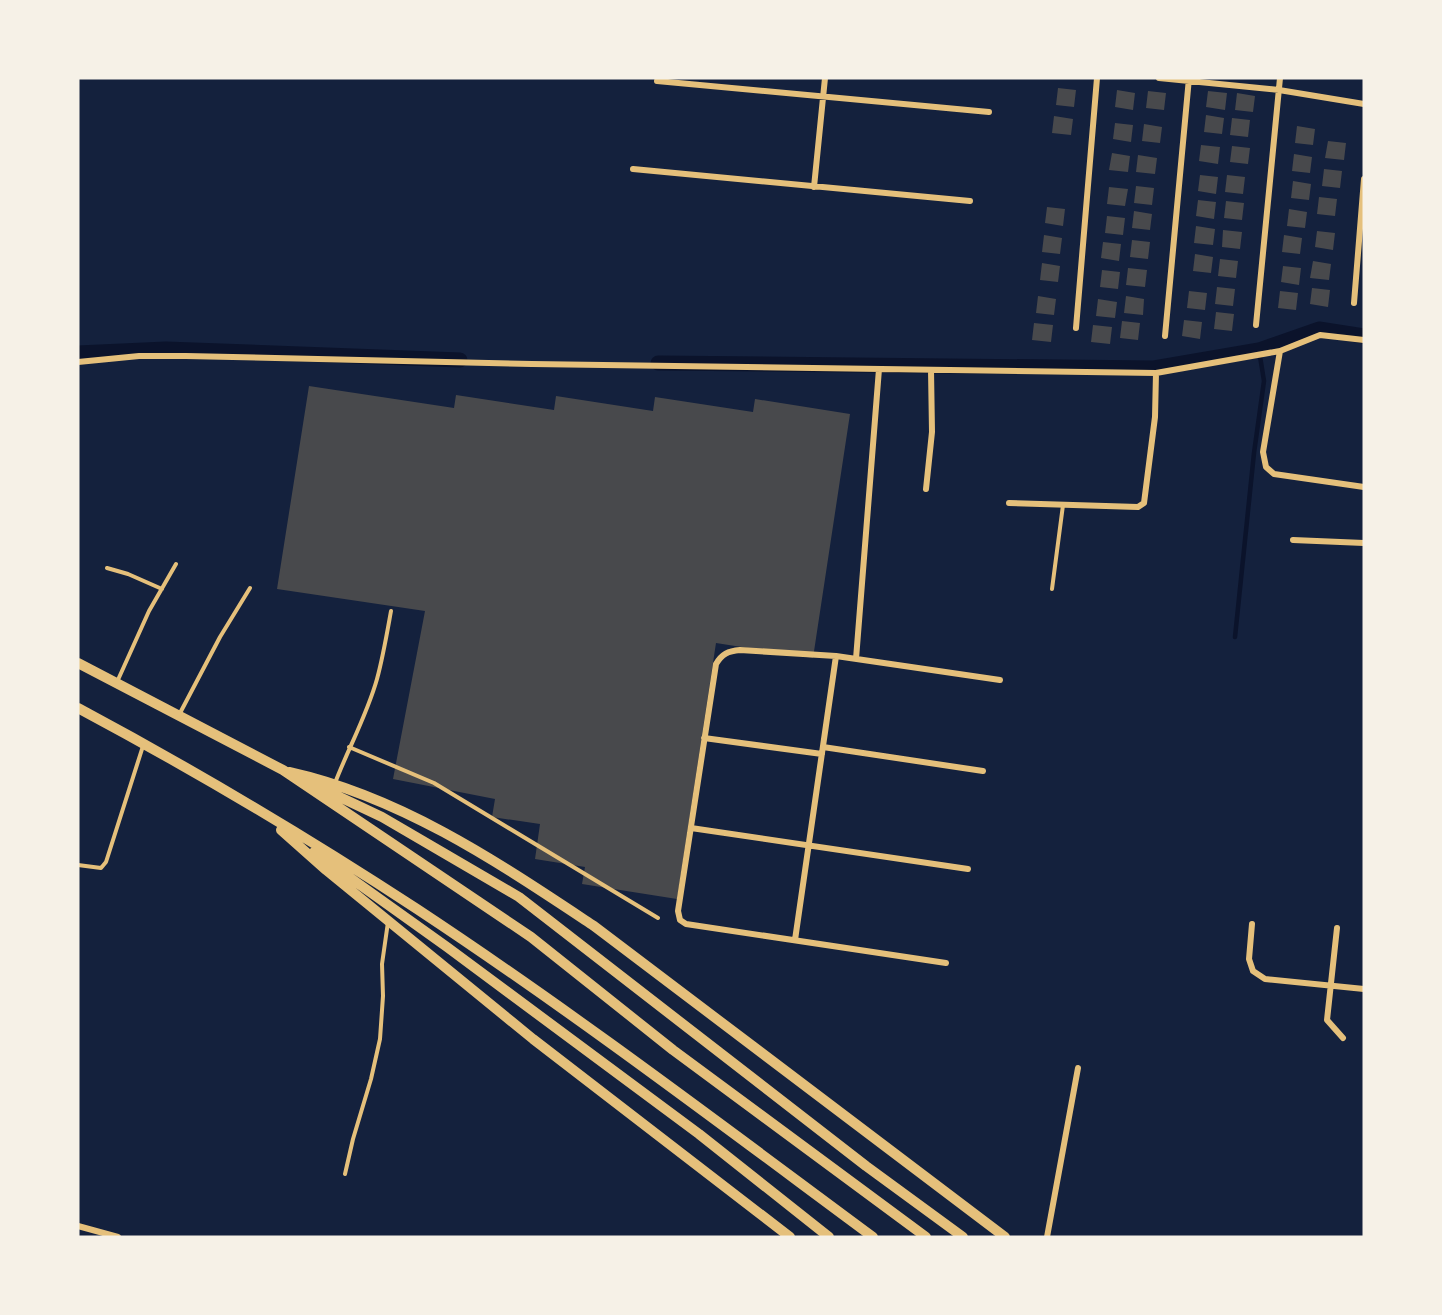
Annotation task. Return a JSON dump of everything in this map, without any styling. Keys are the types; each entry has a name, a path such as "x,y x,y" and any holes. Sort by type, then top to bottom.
{"main road":[{"path":"78,663 283,770 382,817 519,897 866,1167 963,1237"},
{"path":"78,708 255,809 360,873 489,958 667,1084 873,1237"},
{"path":"283,770 334,784 401,810 448,834 594,926 1005,1237"},
{"path":"283,770 531,937 673,1050 926,1237"},
{"path":"255,809 533,1039 790,1237"},
{"path":"255,809 447,946 699,1134 830,1237"}],"street":[{"path":"814,188 825,78"},
{"path":"1076,328 1097,78"},
{"path":"1159,78 1189,79 1279,90 1364,104"},
{"path":"1256,325 1280,78"},
{"path":"1165,336 1189,79"},
{"path":"657,81 989,112"},
{"path":"633,169 814,188 970,201"},
{"path":"1354,303 1364,179"},
{"path":"78,362 139,356 186,356 1156,374 1280,351 1320,334 1364,340"},
{"path":"1280,351 1263,452 1266,467 1274,474 1364,487"},
{"path":"856,659 879,369"},
{"path":"926,489 932,432 931,370"},
{"path":"1009,503 1138,507 1144,503 1155,417 1156,374"},
{"path":"1293,540 1364,543"},
{"path":"946,963 686,924 680,920 678,912 716,664 721,656 729,651 836,656 1000,680"},
{"path":"795,940 836,656"},
{"path":"704,738 983,771"},
{"path":"691,828 968,869"},
{"path":"1252,924 1249,959 1253,971 1264,979 1364,989"},
{"path":"1337,928 1327,1020 1343,1038"},
{"path":"1047,1237 1078,1068"},
{"path":"78,1226 118,1237"}],"lane":[{"path":"1052,589 1063,505"},
{"path":"116,683 149,611 176,564"},
{"path":"107,568 128,574 162,589"},
{"path":"178,716 250,588"},
{"path":"334,784 367,708 377,678 391,611"},
{"path":"78,866 101,868 106,862 144,744"},
{"path":"349,747 434,783 658,918"},
{"path":"345,1174 380,1039 383,996 382,964 388,921"}],"building":[{"path":"1058,88 1076,90 1074,107 1056,105"},
{"path":"1117,90 1135,93 1133,110 1115,107"},
{"path":"1148,91 1166,93 1164,110 1146,108"},
{"path":"1208,91 1227,93 1225,110 1206,107"},
{"path":"1237,93 1255,96 1253,112 1235,110"},
{"path":"1206,115 1224,118 1222,134 1204,132"},
{"path":"1054,116 1073,119 1071,135 1052,133"},
{"path":"1232,118 1250,120 1248,137 1230,135"},
{"path":"1115,123 1133,125 1131,142 1113,139"},
{"path":"1144,124 1162,127 1160,143 1142,141"},
{"path":"1297,126 1315,129 1313,145 1295,143"},
{"path":"1328,141 1346,143 1344,160 1325,158"},
{"path":"1201,145 1220,147 1218,164 1199,161"},
{"path":"1232,146 1250,148 1248,164 1230,162"},
{"path":"1112,153 1130,156 1128,172 1109,170"},
{"path":"1294,154 1312,157 1310,173 1292,171"},
{"path":"1138,155 1157,158 1155,174 1136,172"},
{"path":"1324,169 1342,171 1340,188 1322,186"},
{"path":"1200,175 1218,177 1216,194 1198,191"},
{"path":"1227,175 1245,177 1243,194 1225,192"},
{"path":"1293,181 1311,184 1309,200 1291,198"},
{"path":"1136,186 1154,188 1152,205 1134,203"},
{"path":"1109,187 1128,189 1125,206 1107,204"},
{"path":"1319,197 1337,199 1335,216 1317,214"},
{"path":"1198,200 1216,202 1214,219 1196,216"},
{"path":"1226,201 1244,203 1242,220 1224,218"},
{"path":"1047,207 1065,209 1063,226 1045,223"},
{"path":"1289,209 1307,212 1305,228 1287,226"},
{"path":"1134,211 1152,214 1150,230 1132,228"},
{"path":"1107,216 1125,218 1123,235 1105,233"},
{"path":"1196,226 1215,229 1213,245 1194,243"},
{"path":"1223,230 1242,232 1240,249 1222,247"},
{"path":"1317,231 1335,233 1333,250 1315,247"},
{"path":"1044,235 1062,238 1060,254 1042,252"},
{"path":"1284,235 1302,238 1300,254 1282,252"},
{"path":"1132,240 1150,242 1148,259 1130,257"},
{"path":"1103,242 1121,244 1119,261 1101,258"},
{"path":"1195,254 1213,257 1211,273 1193,271"},
{"path":"1220,259 1238,261 1236,278 1218,276"},
{"path":"1313,261 1331,264 1329,280 1310,278"},
{"path":"1042,263 1060,266 1058,282 1040,280"},
{"path":"1283,266 1301,268 1299,285 1281,282"},
{"path":"1128,268 1147,270 1145,287 1126,285"},
{"path":"1102,270 1120,272 1118,289 1100,287"},
{"path":"1217,287 1235,289 1233,306 1215,304"},
{"path":"1312,288 1330,290 1328,307 1310,304"},
{"path":"1189,291 1207,293 1205,310 1187,308"},
{"path":"1280,291 1298,293 1296,310 1278,308"},
{"path":"1038,296 1056,299 1054,315 1036,313"},
{"path":"1126,296 1144,299 1143,315 1124,313"},
{"path":"1098,299 1117,302 1115,318 1096,316"},
{"path":"1216,312 1234,314 1232,331 1214,329"},
{"path":"1184,320 1202,322 1200,339 1182,336"},
{"path":"1122,321 1140,323 1138,340 1120,338"},
{"path":"1034,323 1053,325 1051,342 1032,340"},
{"path":"1093,325 1112,327 1110,344 1091,342"},
{"path":"309,386 454,408 456,395 554,410 556,396 653,411 655,397 753,412 755,399 850,414 813,658 716,643 677,899 582,884 585,867 535,859 540,824 492,817 495,799 393,779 425,611 277,589"}],"waterway":[{"path":"658,363 1154,368 1259,350 1319,329 1364,336"},
{"path":"78,353 166,349 460,360"},
{"path":"1235,637 1254,453 1264,381 1259,350"}]}
